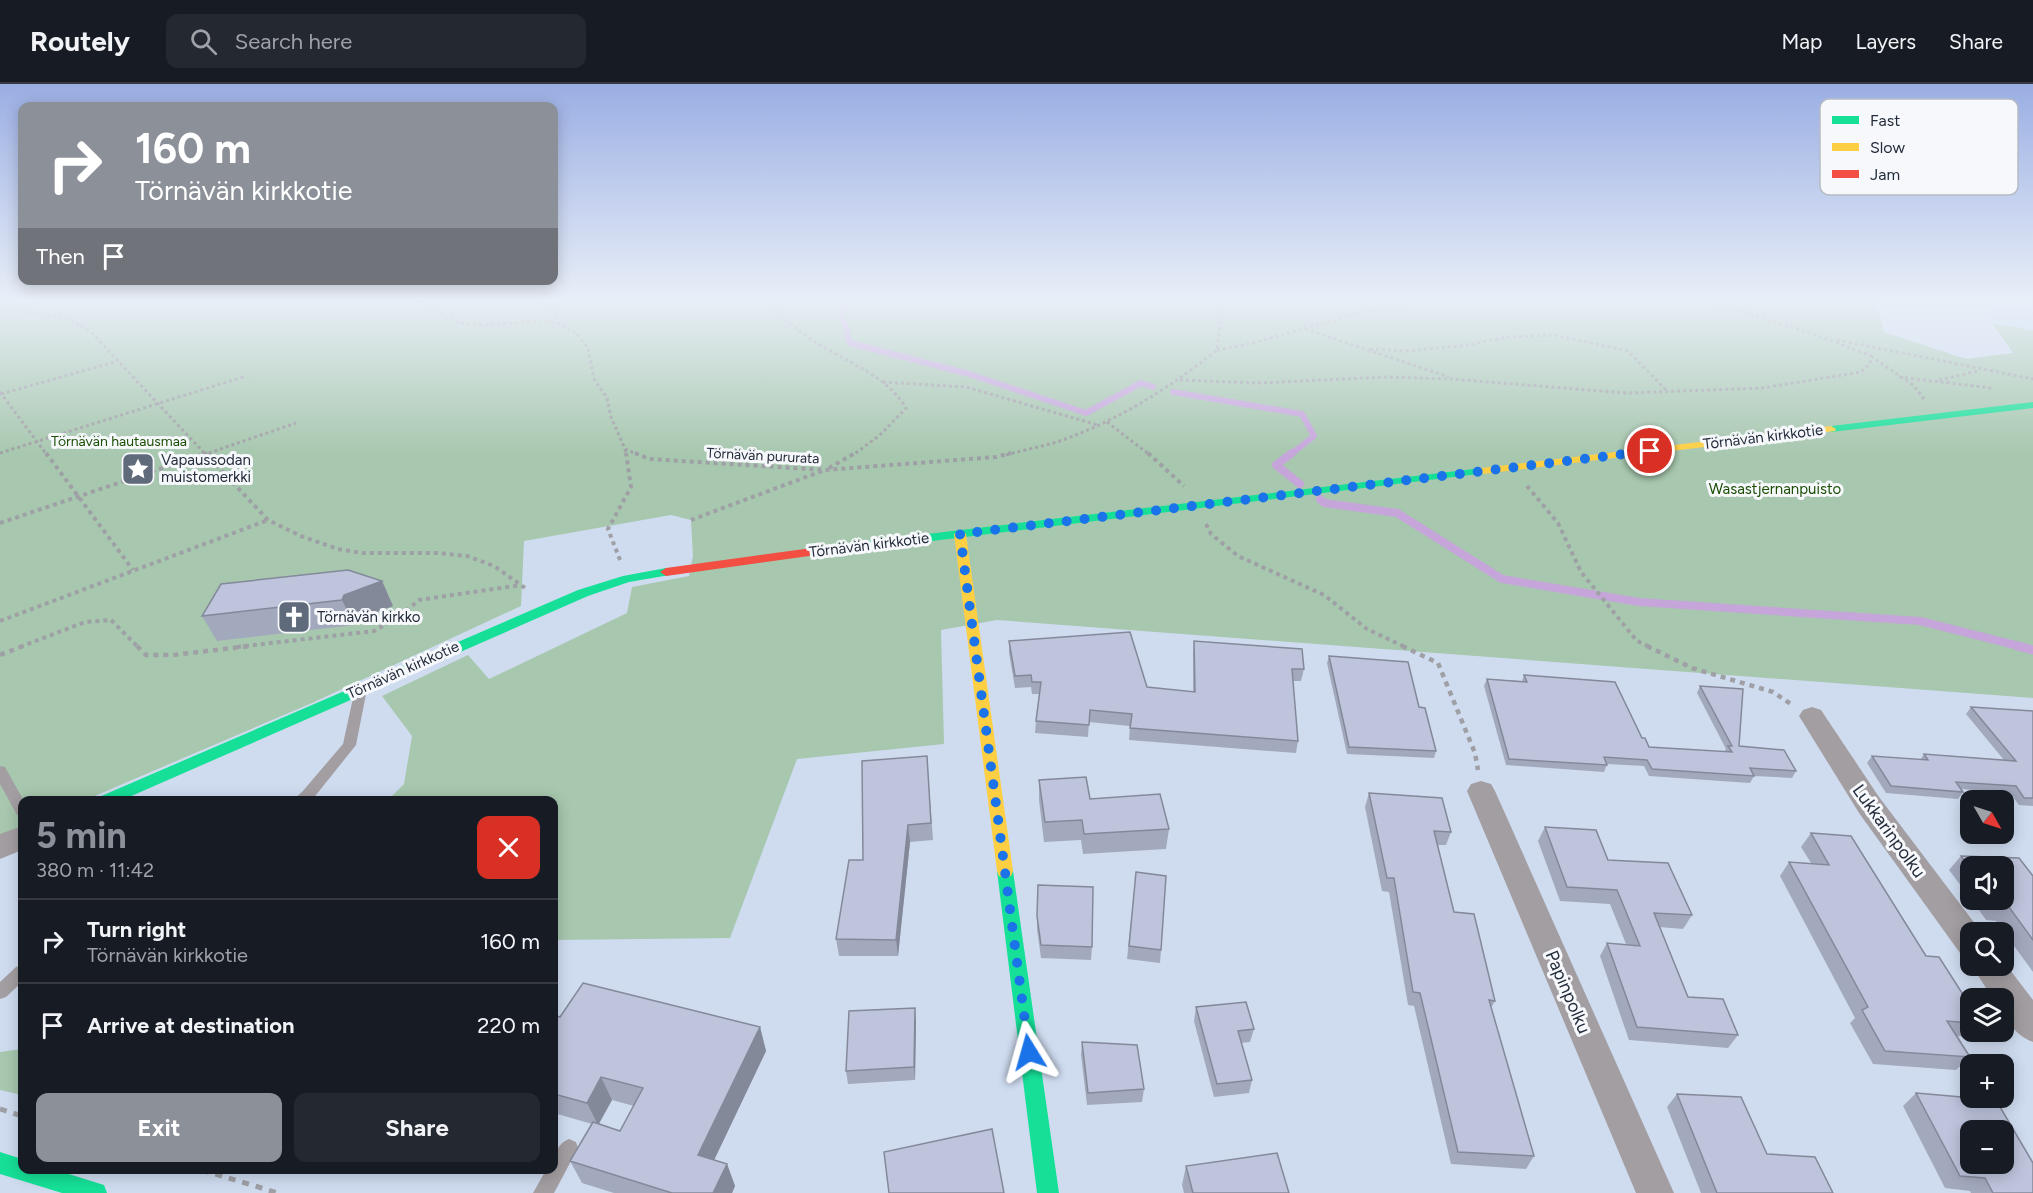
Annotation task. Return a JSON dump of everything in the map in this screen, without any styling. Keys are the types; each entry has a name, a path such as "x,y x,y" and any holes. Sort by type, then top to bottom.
{"street":[{"name":"Törnävän kirkkotie","path":"116,796 549,607 627,579 733,561 2033,405"},
{"path":"960,534 1048,1193"},
{"name":"Lukkarinpolku","path":"1812,716 1869,805 1960,928"},
{"name":"Papinpolku","path":"1481,791 1655,1193"},
{"path":"0,847 18,839"},
{"path":"1995,976 2033,1027"},
{"path":"0,1163 18,1169"},
{"path":"35,1174 96,1193"}],"lane":[{"path":"307,796 349,745 362,688"},
{"path":"0,771 18,804"},
{"path":"0,992 18,976"},
{"path":"558,1167 569,1148"},
{"path":"543,1193 554,1174"}],"path":[{"path":"0,655 85,622 93,621 111,620 146,655 173,655 374,631 399,617 419,600 522,585 481,560 451,555 360,553 294,535 268,519 109,352"},
{"path":"589,352 594,379 607,398 611,417 625,449 631,487 608,529 627,579"},
{"path":"691,520 825,470 859,453 879,438 906,408 902,398 881,382 828,352"},
{"name":"Törnävän pururata","path":"625,449 649,459 825,470 996,457 1066,439 1107,422 1179,380 1215,352"},
{"path":"1378,352 1452,379"},
{"path":"1629,352 1668,391"},
{"path":"1860,352 1871,356 1913,386 1934,417"},
{"path":"1890,352 1979,371 2033,378"},
{"path":"1179,380 1258,383 1386,377 1452,379 1626,393 1762,388 1861,372 1870,364 1871,356"},
{"path":"118,361 0,393 133,570"},
{"path":"1939,381 1979,371"},
{"path":"0,453 246,376"},
{"path":"1899,377 1998,390"},
{"path":"881,382 966,387 1099,425"},
{"path":"1107,422 1173,474 1185,488 1211,534 1238,556 1324,595 1367,629 1438,663 1475,753 1481,791"},
{"path":"0,523 296,423"},
{"path":"1510,468 1558,523 1581,572 1637,641 1692,668 1773,692 1812,716"},
{"path":"0,621 268,519"},
{"path":"0,1109 18,1115"},
{"path":"215,1174 278,1193"}],"green space":[{"name":"Wasastjernanpuisto","path":"0,352 1944,352 1966,359 2012,352 2033,352 2033,698 997,620 941,630 944,744 797,759 730,938 558,940 558,796 392,796 404,784 412,736 382,696 468,655 489,679 627,613 632,587 689,576 693,556 691,520 671,515 524,541 521,606 312,703 95,796 18,796 18,829 0,837"},
{"path":"18,1050 18,1094 0,1090 0,1052"}],"building":[{"path":"348,570 382,581 344,595 342,600 202,616 221,584"},
{"path":"1130,632 1147,687 1195,692 1194,641 1302,649 1304,669 1292,669 1298,741 1130,728 1132,714 1090,710 1089,725 1036,721 1041,682 1032,682 1031,675 1015,676 1009,641"},
{"path":"1329,656 1408,662 1419,707 1425,708 1436,751 1349,747"},
{"path":"1524,675 1615,682 1642,738 1645,738 1649,747 1732,752 1728,746 1732,746 1700,686 1743,689 1739,746 1784,750 1796,771 1750,768 1754,776 1652,769 1647,760 1604,757 1607,765 1509,759 1487,679 1527,682"},
{"path":"1971,707 2033,711 2033,798 2024,798 2016,786 1956,782 1962,790 1960,792 1891,786 1872,756 1928,760 1924,754 2016,761"},
{"path":"927,756 931,823 908,825 896,940 836,939 849,860 863,860 862,761"},
{"path":"1086,777 1090,799 1160,794 1169,829 1084,834 1082,820 1045,822 1039,780"},
{"path":"1369,793 1442,798 1451,832 1434,831 1454,912 1474,914 1495,1001 1489,1000 1534,1156 1458,1152 1420,993 1413,992 1394,878 1387,878"},
{"path":"1545,827 1596,830 1608,860 1668,863 1692,915 1654,913 1688,997 1723,999 1738,1035 1637,1027 1607,943 1640,946 1617,890 1567,887"},
{"path":"1811,833 1851,836 1926,956 1939,957 1960,990 1960,1022 1947,1021 1968,1054 1960,1054 1960,1056 1885,1051 1862,1010 1868,1007 1789,862 1829,865"},
{"path":"2014,858 2019,858 2033,876 2033,940 2011,910 2014,910"},
{"path":"1136,872 1166,876 1161,950 1129,946"},
{"path":"1038,885 1093,887 1092,947 1041,945 1037,916"},
{"path":"583,983 760,1027 698,1155 727,1164 713,1193 672,1193 570,1161 593,1122 620,1131 643,1088 601,1077 587,1103 558,1095 558,1016 560,1017"},
{"path":"1246,1002 1254,1029 1238,1031 1252,1080 1217,1084 1196,1007"},
{"path":"915,1008 914,1067 846,1071 849,1011"},
{"path":"1082,1042 1137,1045 1144,1089 1088,1093"},
{"path":"1916,1093 1960,1097 1960,1108 2001,1108 2008,1120 1960,1120 1960,1174 2014,1174 2014,1131 2033,1163 2033,1193 1993,1193 1985,1178 1960,1176"},
{"path":"1677,1094 1741,1097 1767,1154 1815,1157 1833,1193 1717,1193"},
{"path":"992,1129 1004,1193 889,1193 884,1152"},
{"path":"1277,1153 1289,1193 1193,1193 1186,1166"}],"waterway":[{"path":"884,352 969,374 1086,413 1141,383 1153,387"},
{"path":"1173,392 1302,414 1314,436 1290,455"},
{"path":"1292,453 1276,465 1300,484"},
{"path":"1320,499 1324,503 1397,513 1502,579 1639,602 1920,621 2023,647"},
{"path":"2017,646 2033,650"}],"traffic: fast":[{"path":"1831,429 2033,405"},
{"path":"834,549 1482,471"},
{"path":"116,796 583,593 627,579 666,572"},
{"path":"1005,871 1048,1193"},
{"path":"0,1163 18,1169"},
{"path":"35,1174 96,1193"}],"traffic: slow":[{"path":"1482,471 1831,429"},
{"path":"960,534 1005,871"}],"traffic: jam":[{"path":"666,572 834,549"}],"place":[{"name":"Vapaussodan muistomerkki","path":"138,469"},
{"name":"Törnävän kirkko","path":"294,617"}],"route":[{"path":"1029,1052 960,534 1650,451"}],"park label":[{"name":"Törnävän hautausmaa","path":"119,441"}]}
